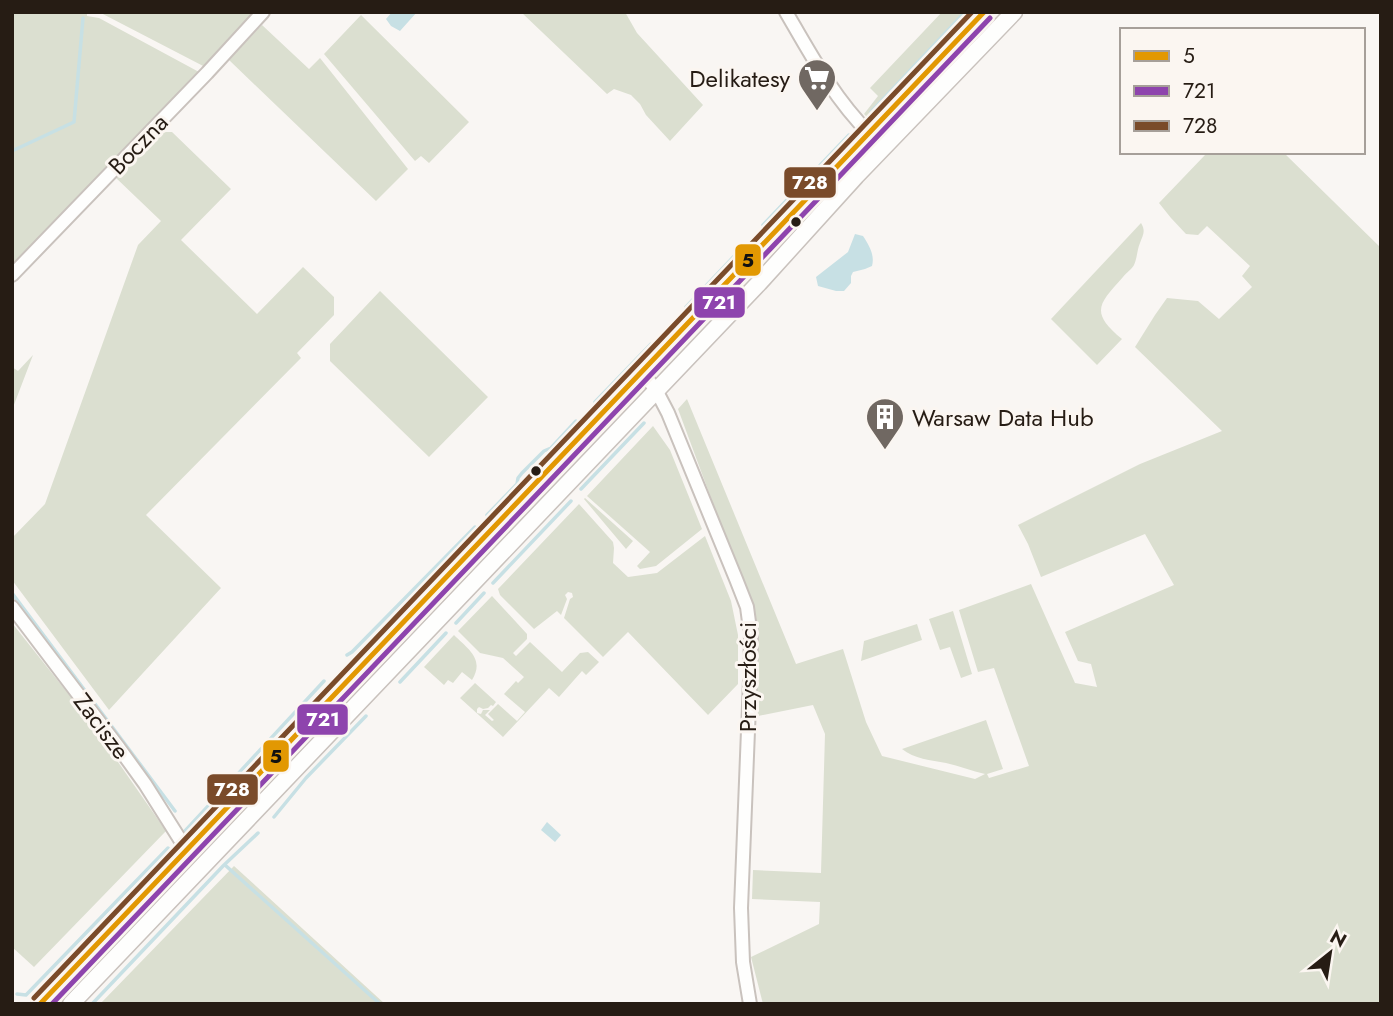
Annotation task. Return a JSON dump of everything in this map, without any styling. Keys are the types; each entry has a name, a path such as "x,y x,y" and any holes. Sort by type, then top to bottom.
{"main road":[{"path":"40,1004 984,12"},
{"path":"71,1004 1014,12"}],"street":[{"name":"Boczna","path":"12,275 263,12"},
{"path":"786,12 830,86 869,133"},
{"name":"Przyszłości","path":"642,372 656,390 668,413 747,607 751,633 741,908 743,961 750,1004"},
{"name":"Zacisze","path":"12,607 139,775 186,849"}],"shaded area":[{"path":"12,12 87,12 87,16 99,18 199,72 12,268"},
{"path":"99,12 260,12 207,68"},
{"path":"521,12 625,12 637,33 703,105 670,141 631,95 614,89 607,94"},
{"path":"942,12 966,12 867,117 864,114 878,96 870,88"},
{"path":"361,15 469,122 429,163 421,156 415,161 324,54"},
{"path":"262,25 309,69 320,58 408,169 376,201 229,60"},
{"path":"157,132 172,132 231,189 181,240 257,314 303,267 334,297 334,315 297,353 301,358 146,515 221,588 109,710 12,580 12,538 45,504 138,245 161,221 115,177"},
{"path":"1285,154 1381,248 1381,1004 763,1004 751,957 819,924 820,902 752,899 753,870 821,873 825,734 813,705 755,715 758,625 678,409 687,399 796,664 843,649 866,722 882,756 975,779 985,774 917,757 902,749 986,720 1003,769 987,774 989,778 1029,766 994,668 978,672 959,610 1031,584 1075,683 1097,687 1091,664 1078,661 1065,632 1174,585 1145,534 1041,577 1018,525 1140,464 1222,431 1135,347 1167,298 1198,301 1219,319 1252,287 1242,276 1250,266 1207,226 1198,235 1186,234 1159,203 1205,155"},
{"path":"1141,223 1144,233 1134,265 1108,295 1101,308 1105,322 1122,339 1097,365 1051,319"},
{"path":"380,291 488,397 429,457 330,361 330,344"},
{"path":"33,355 12,410 12,367 18,371"},
{"path":"653,426 670,450 702,529 656,566 640,569 637,566 650,552 587,496"},
{"path":"584,499 633,541 626,549"},
{"path":"579,504 613,542 613,563 628,577 657,573 705,536 731,601 738,635 738,684 708,715 628,632 603,657 564,618 573,597 572,593 565,595 567,599 561,615 557,611 534,629 500,595 498,589"},
{"path":"492,596 527,634 527,639 513,653 516,656 530,642 562,672 580,653 588,652 599,662 586,675 582,671 559,697 549,688 503,737 460,698 475,683 496,702 488,708 479,707 477,713 490,710 485,715 492,721 494,720 488,714 498,704 517,721 525,712 504,694 516,681 518,683 524,677 503,658 480,653 458,631"},
{"path":"953,611 972,674 961,678 950,647 940,650 929,619"},
{"path":"12,623 86,716 166,831 34,967 12,947"},
{"path":"917,624 922,640 861,661 864,641"},
{"path":"454,635 476,660 476,673 472,680 462,672 453,683 448,680 444,685 424,667"},
{"path":"234,866 385,1004 100,1004"}],"water":[{"path":"392,12 417,12 400,31 386,19"},
{"path":"855,234 863,236 867,243 872,254 872,266 853,272 851,283 844,291 818,286 816,277 848,252"},
{"path":"547,822 561,835 555,842 541,830"}],"waterway":[{"path":"871,112 965,12"},
{"path":"12,151 74,122 83,18"},
{"path":"763,225 849,135"},
{"path":"686,307 739,251"},
{"path":"595,402 651,344"},
{"path":"487,515 517,484 522,473 544,451 551,448 576,421"},
{"path":"581,489 644,423"},
{"path":"493,583 571,501"},
{"path":"347,655 475,527"},
{"path":"12,593 175,811"},
{"path":"456,623 484,593"},
{"path":"400,682 446,633"},
{"path":"185,831 324,681"},
{"path":"274,817 306,778 366,716"},
{"path":"92,1004 224,865 258,833"},
{"path":"17,994 26,995 168,848"},
{"path":"225,865 380,1004"}],"transit line":[{"name":"728","path":"34,998 972,12"},
{"name":"5","path":"40,1004 984,12"},
{"name":"721","path":"52,1004 990,18"}],"place":[{"name":"Delikatesy","path":"817,112"},
{"name":"Warsaw Data Hub","path":"885,451"}]}
